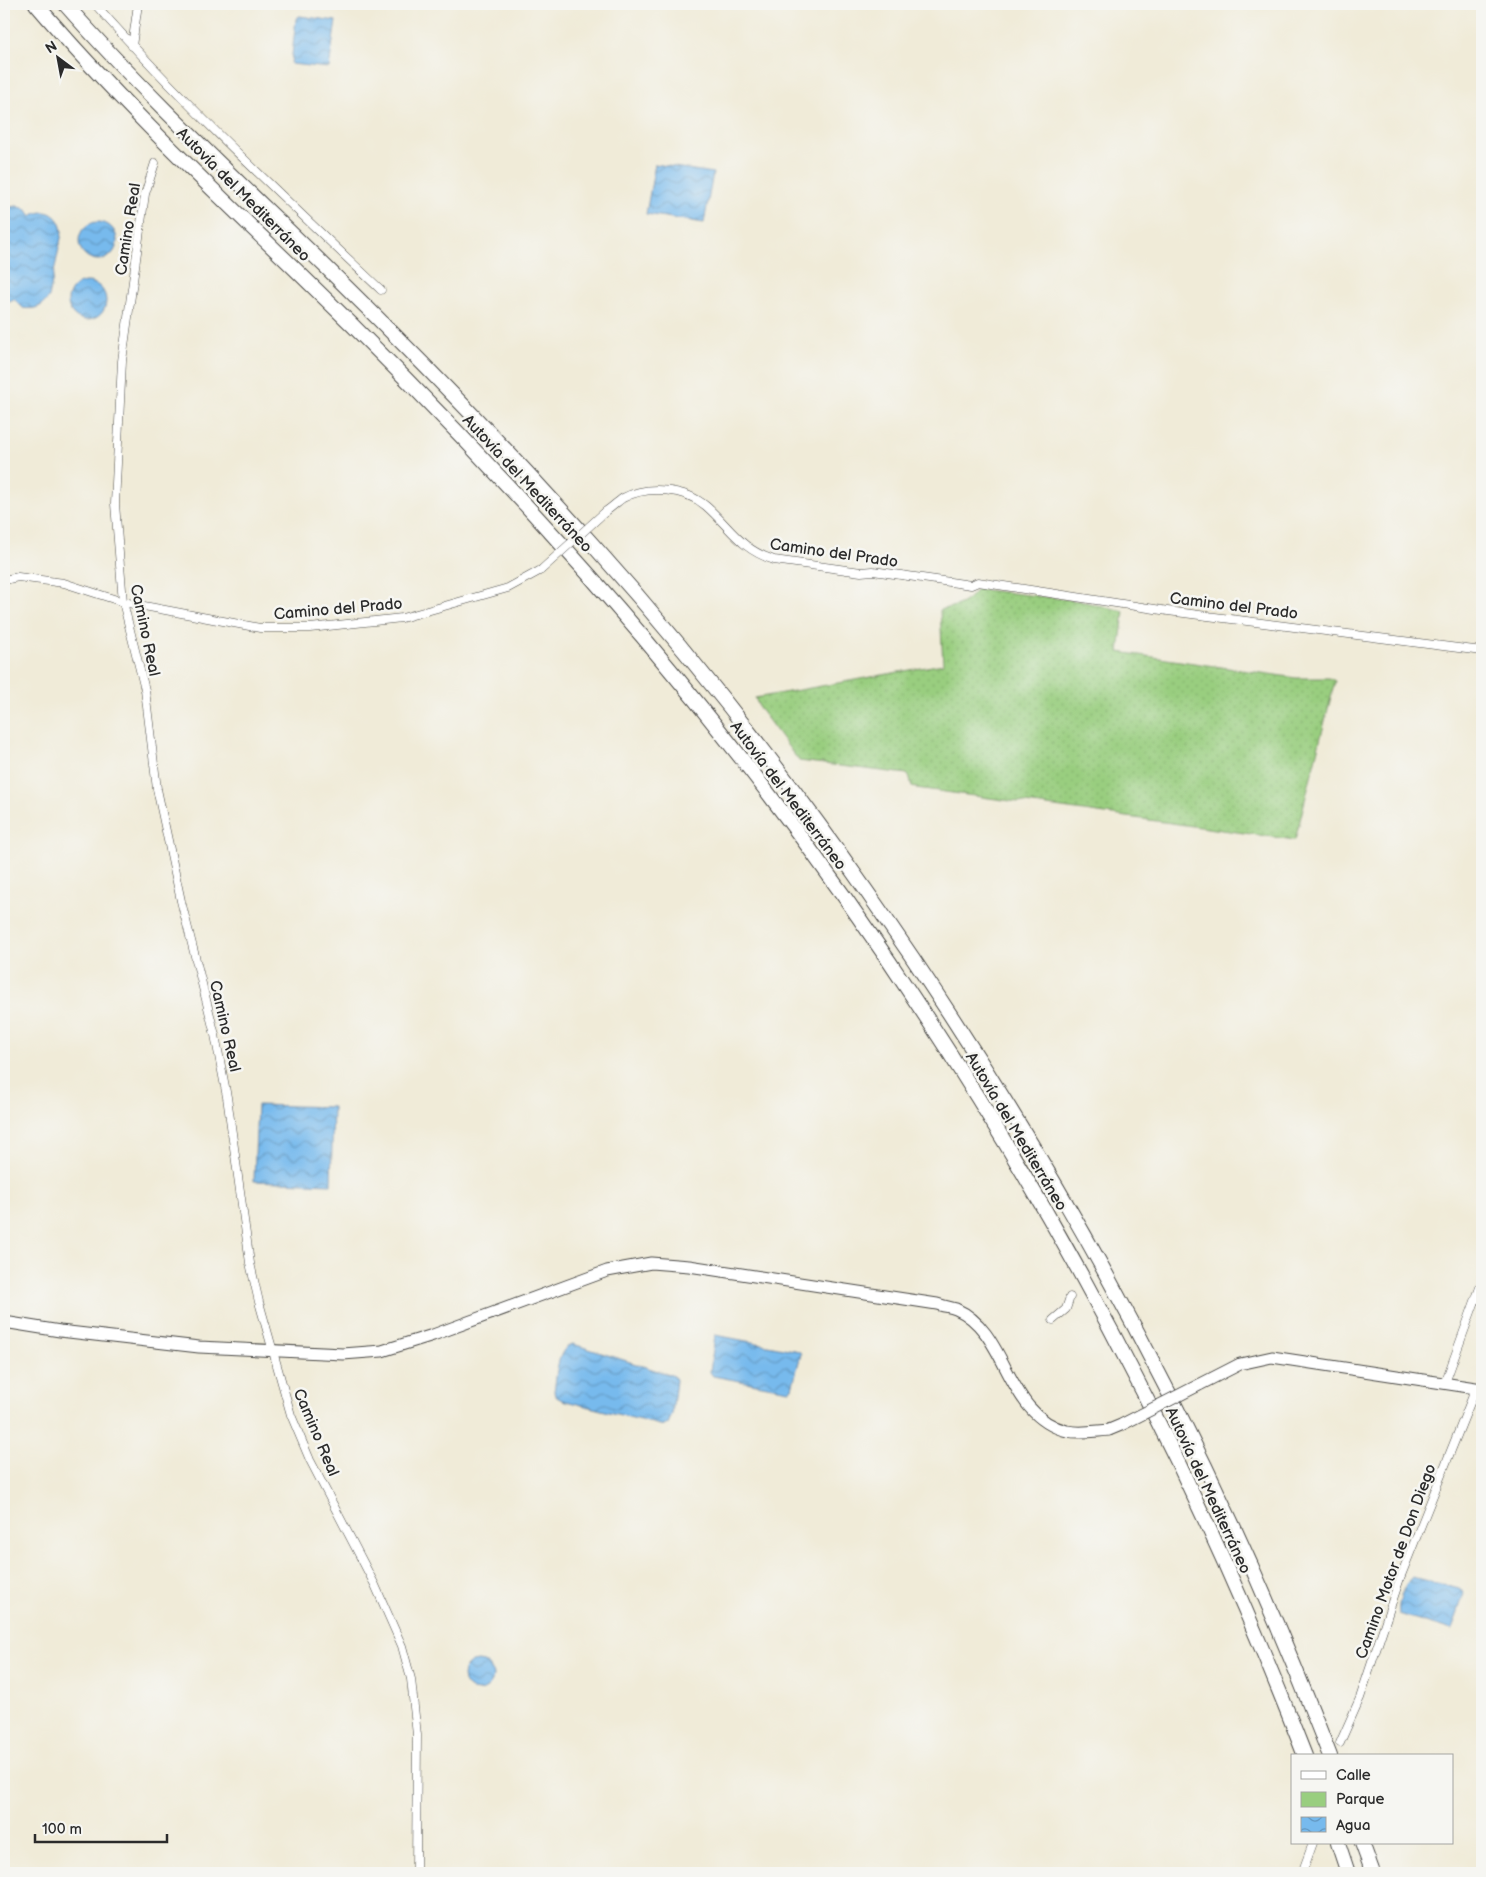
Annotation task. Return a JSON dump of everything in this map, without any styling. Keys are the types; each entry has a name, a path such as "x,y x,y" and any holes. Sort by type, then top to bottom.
{"highway":[{"name":"Autovía del Mediterráneo","path":"36,4 125,101 445,418 538,517 666,666 780,809 909,991 977,1098 1056,1230 1170,1446 1264,1652 1304,1754"},
{"name":"Autovía del Mediterráneo","path":"65,4 145,90 334,275 533,479 639,597 758,743 811,812 934,988 977,1055 1071,1211 1103,1269 1184,1424 1239,1539 1329,1754"},
{"path":"1338,1844 1348,1873"},
{"path":"1362,1844 1372,1873"}],"main road":[{"path":"4,1322 60,1331 199,1347 343,1354 382,1351 434,1335 607,1271 651,1263 689,1266 937,1304 956,1309 969,1318 986,1335 1021,1397 1033,1411 1051,1424 1066,1431 1084,1433 1109,1430 1240,1364 1272,1357 1479,1388"}],"street":[{"path":"95,4 132,46 238,154 381,290"},
{"path":"132,46 134,21 138,4"},
{"name":"Camino Real","path":"155,163 144,194 122,361 115,504 123,602 145,690 157,789 176,882 215,1035 227,1097 250,1263 273,1350 292,1416 310,1460 375,1585 402,1646 410,1679 417,1735 416,1873"},
{"name":"Camino del Prado","path":"4,580 18,577 64,583 123,602 260,628 310,628 402,618 508,588 541,570 623,498 639,492 657,490 674,491 694,498 705,505 745,546 760,556 774,560 861,572 873,571 971,585 978,582 1159,610 1482,651"},
{"path":"1446,1383 1482,1282"},
{"path":"1053,1320 1066,1309 1070,1297"},
{"name":"Camino Motor de Don Diego","path":"1340,1743 1360,1698 1400,1578 1479,1388"},
{"path":"1302,1873 1313,1844"}],"green space":[{"path":"977,589 1080,601 1124,611 1119,652 1296,678 1329,678 1335,681 1295,840 916,788 912,787 907,774 799,761 760,709 755,698 943,664 940,610 965,601"}],"water":[{"path":"300,16 336,21 329,68 291,64 296,19"},
{"path":"655,164 713,173 704,223 646,214"},
{"path":"17,206 26,209 31,216 42,212 52,214 59,222 62,233 49,297 41,305 31,309 23,308 14,299 4,303 4,210"},
{"path":"98,222 111,228 117,241 111,254 98,260 85,254 79,241 85,228"},
{"path":"87,282 100,288 106,301 100,314 87,320 74,314 68,301 74,288"},
{"path":"257,1105 333,1107 331,1184 254,1181"},
{"path":"715,1335 799,1351 801,1354 792,1388 789,1390 713,1376 710,1372"},
{"path":"573,1344 674,1376 676,1380 672,1414 668,1424 664,1426 562,1400 555,1396 554,1391 560,1357 567,1347"},
{"path":"1412,1577 1459,1589 1464,1593 1452,1630 1399,1614 1402,1594 1406,1584"},
{"path":"478,1661 488,1666 493,1676 488,1686 478,1691 468,1686 463,1676 468,1666"}]}
